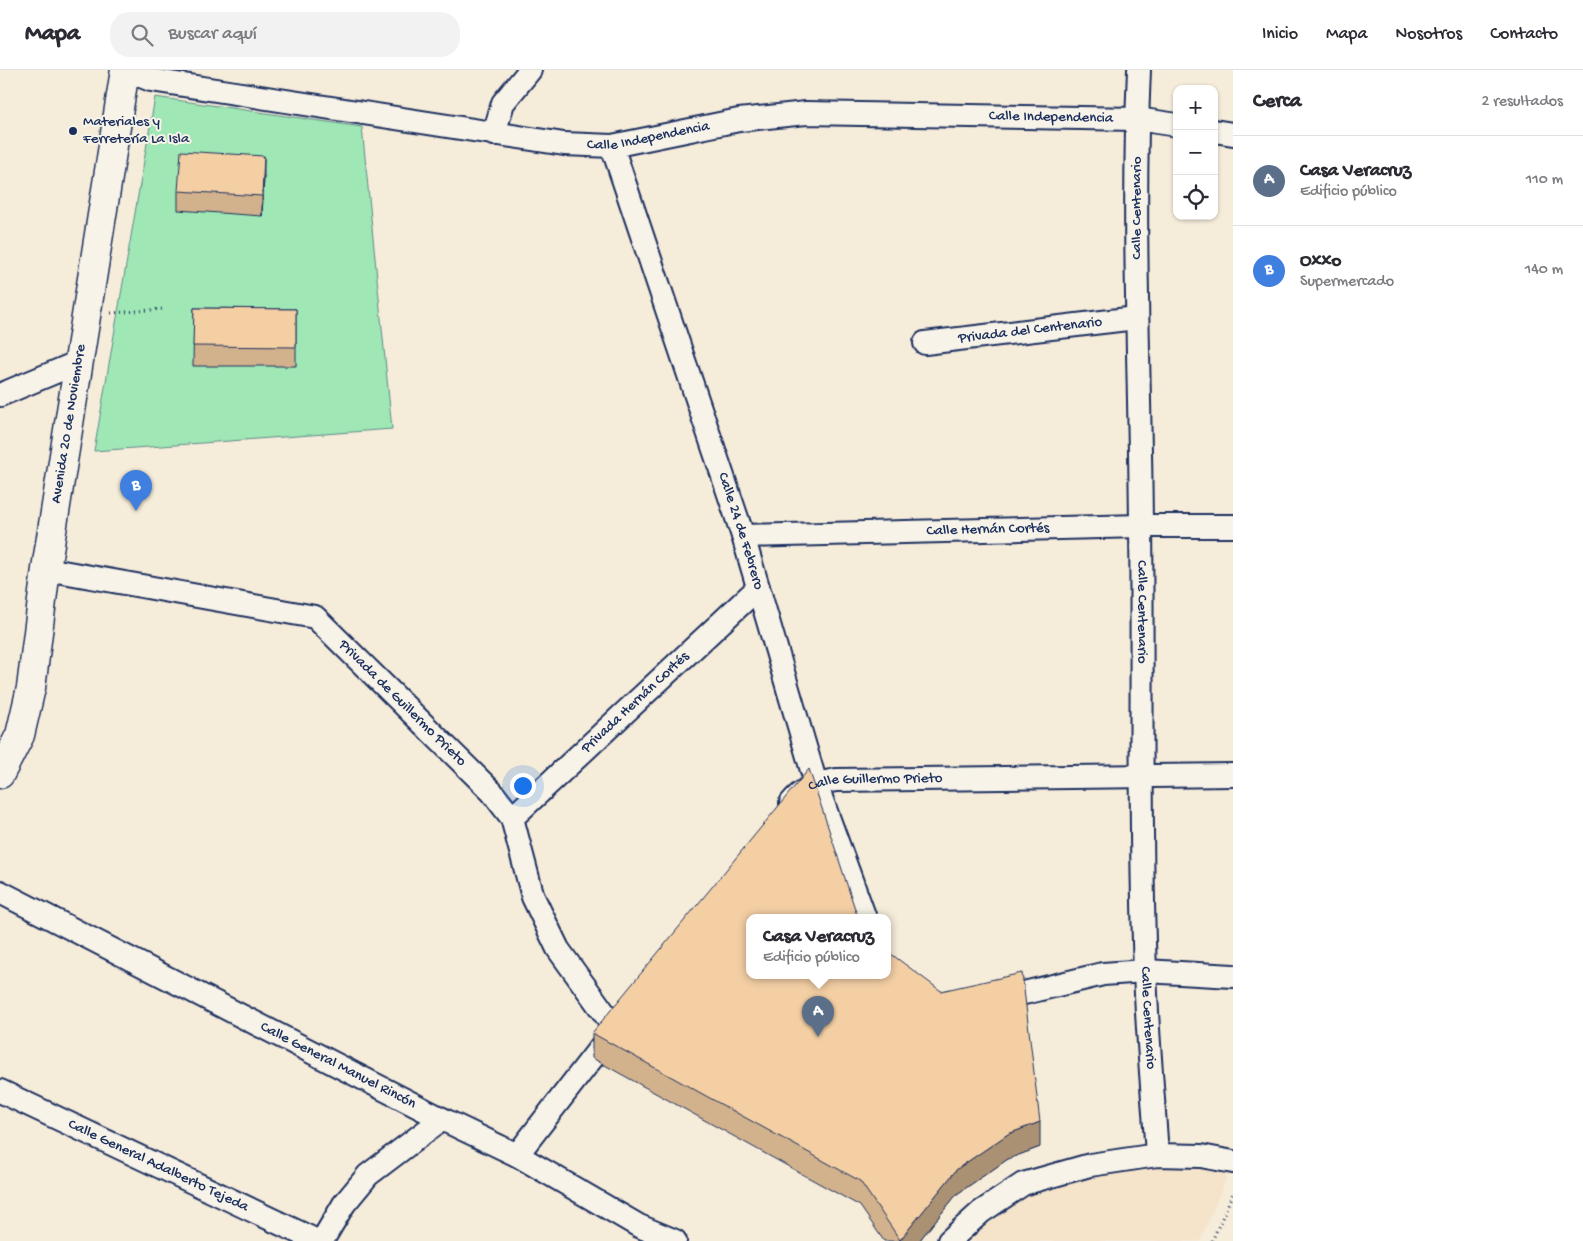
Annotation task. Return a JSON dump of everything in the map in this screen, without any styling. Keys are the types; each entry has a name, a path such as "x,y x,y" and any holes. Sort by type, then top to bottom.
{"main road":[{"name":"Avenida 20 de Noviembre","path":"0,774 20,735 31,688 46,569 88,314 125,70"}],"street":[{"name":"Calle Independencia","path":"125,70 151,80 564,144 612,146 739,120 806,113 1137,119 1173,124"},
{"path":"494,134 503,103 530,70"},
{"name":"Calle Centenario","path":"1139,70 1136,318 1142,526 1141,776 1145,971 1157,1155"},
{"path":"1218,132 1233,134"},
{"name":"Calle 24 de Febrero","path":"612,146 743,536 816,784 864,914"},
{"name":"Privada del Centenario","path":"925,343 1136,318"},
{"path":"0,395 79,362"},
{"name":"Calle Hernán Cortés","path":"743,536 1142,526 1233,526"},
{"name":"Privada de Guillermo Prieto","path":"46,569 315,617 492,792 512,818 533,897 558,949 621,1020 517,1155"},
{"name":"Privada Hernán Cortés","path":"512,818 758,588"},
{"name":"Calle Guillermo Prieto","path":"778,820 796,797 816,784 836,780 1233,775"},
{"name":"Calle General Manuel Rincón","path":"0,892 442,1119 517,1155 639,1226 675,1241"},
{"path":"978,1004 1103,974 1145,971 1233,976"},
{"name":"Calle General Adalberto Tejeda","path":"0,1091 317,1241"},
{"path":"322,1241 344,1204 368,1175 442,1119"},
{"path":"949,1241 981,1212 1023,1184 1090,1165 1157,1155 1201,1156 1233,1162"}],"path":[{"path":"88,314 164,309"},
{"path":"1212,1241 1233,1193"}],"shaded area":[{"path":"1098,1159 1232,1164 1200,1241 959,1241 1033,1179"}],"green space":[{"path":"155,97 362,127 392,429 94,451"}],"building":[{"path":"181,151 264,156 262,196 178,191"},
{"path":"194,308 296,309 296,347 193,346"},
{"path":"809,769 857,914 746,914 746,979 891,979 891,954 941,991 1022,973 1040,1122 1008,1134 957,1169 900,1240 860,1181 592,1033"}],"place":[{"name":"Materiales y Ferretería La Isla","path":"73,131"},
{"name":"Oxxo","path":"136,511"},
{"name":"Casa Veracruz","path":"818,1037"}]}
